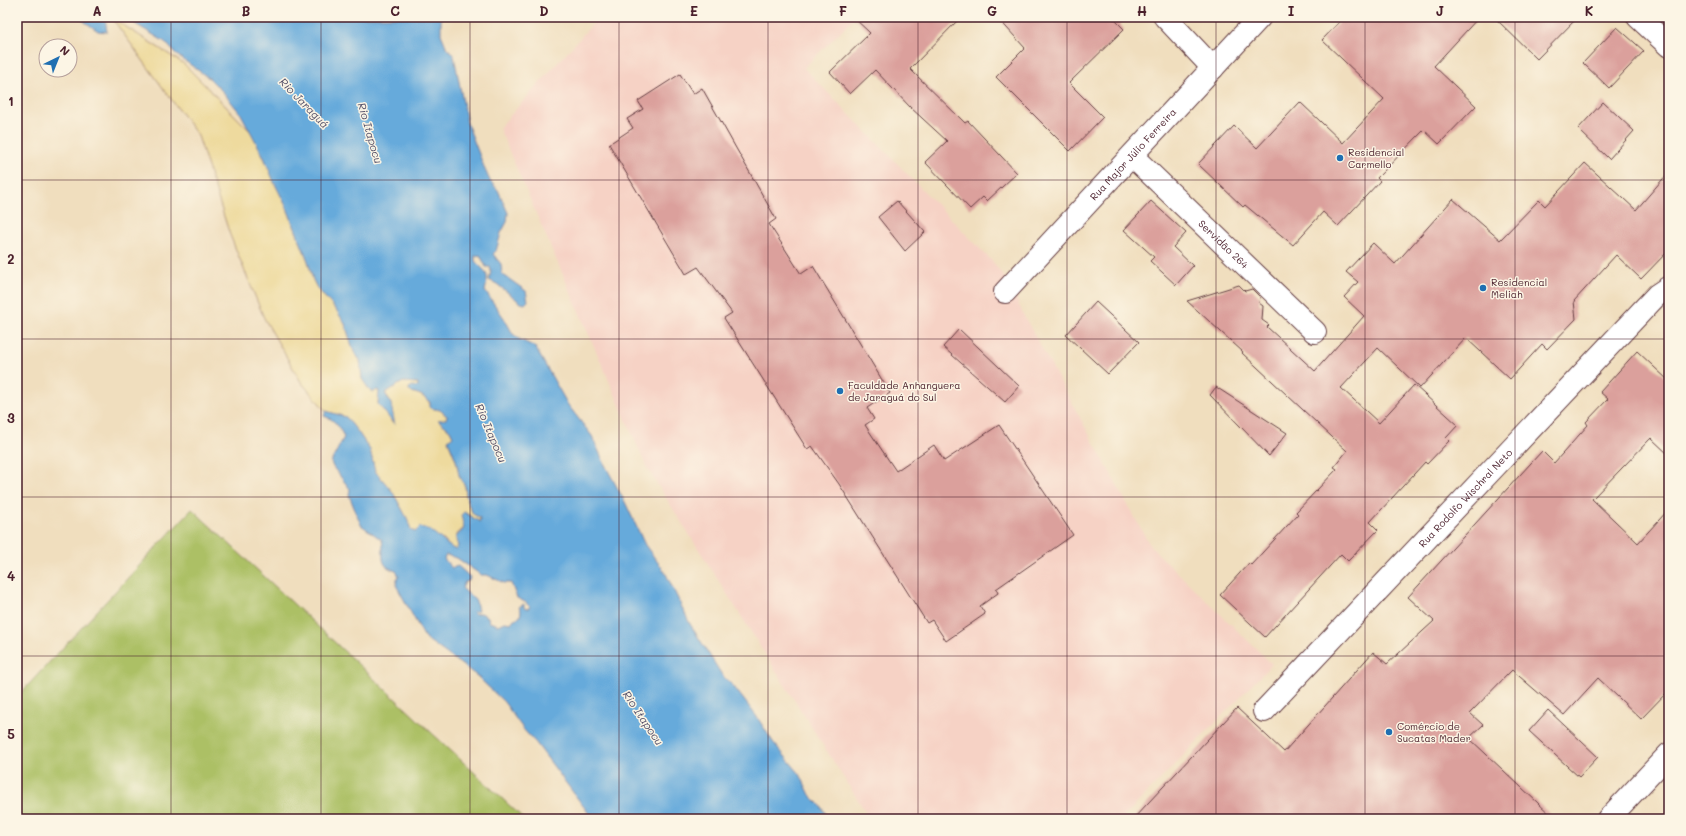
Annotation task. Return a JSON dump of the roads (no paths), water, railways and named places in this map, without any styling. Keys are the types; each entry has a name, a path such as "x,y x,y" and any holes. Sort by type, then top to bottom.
{"street":[{"path":"1165,17 1213,68"},
{"name":"Rua Major Júlio Ferreira","path":"1005,292 1260,17"},
{"path":"1638,17 1666,43"},
{"name":"Servidão 264","path":"1132,156 1315,332"},
{"name":"Rua Rodolfo Wischral Neto","path":"1264,711 1657,295 1669,287"},
{"path":"1608,819 1669,754"}],"water":[{"path":"78,17 105,17 107,32 98,31"},
{"path":"124,17 441,17 441,34 446,46 454,56 467,123 490,181 498,190 508,213 507,222 501,233 496,251 493,254 501,264 502,274 526,291 528,301 525,304 521,303 497,284 489,280 491,271 490,267 486,267 480,255 475,256 475,261 485,271 487,277 485,291 513,334 519,339 535,347 568,405 592,436 645,545 665,572 690,624 722,675 734,687 757,717 773,742 800,774 810,795 820,805 829,819 593,819 504,702 477,676 425,638 396,585 399,576 396,571 390,569 384,563 382,540 361,525 349,495 350,489 333,467 331,462 344,437 339,427 324,416 326,411 346,417 358,432 370,450 375,471 392,491 407,518 411,530 415,532 420,527 425,528 456,550 458,546 456,537 464,528 461,515 464,512 480,522 480,518 473,514 467,501 465,486 459,475 456,460 448,440 453,436 450,430 438,420 446,419 447,416 440,410 430,408 430,402 421,395 409,391 409,388 412,386 418,387 418,383 403,382 385,393 391,404 395,425 378,404 379,391 370,391 362,379 360,360 354,352 345,324 337,311 317,288 313,280 308,261 287,208 264,157 241,114 209,78 178,56 165,42","holes":["446,555 457,558 481,575 487,575 504,583 511,583 517,598 525,602 530,607 527,609 524,608 524,604 519,607 521,611 520,617 514,619 511,623 505,622 499,625 489,622 488,617 481,613 475,614 473,612 478,611 476,601 462,588 465,582 469,581 470,577 458,566 452,568 444,559"]}],"place":[{"name":"Residencial Carmello","path":"1340,158"},
{"name":"Residencial Meliah","path":"1483,288"},
{"name":"Faculdade Anhanguera de Jaraguá do Sul","path":"840,391"},
{"name":"Comércio de Sucatas Mader","path":"1389,732"}],"water label":[{"name":"Rio Jaraguá","path":"304,103"},
{"name":"Rio Itapocu","path":"370,133"},
{"name":"Rio Itapocu","path":"491,433"},
{"name":"Rio Itapocu","path":"643,718"}]}
